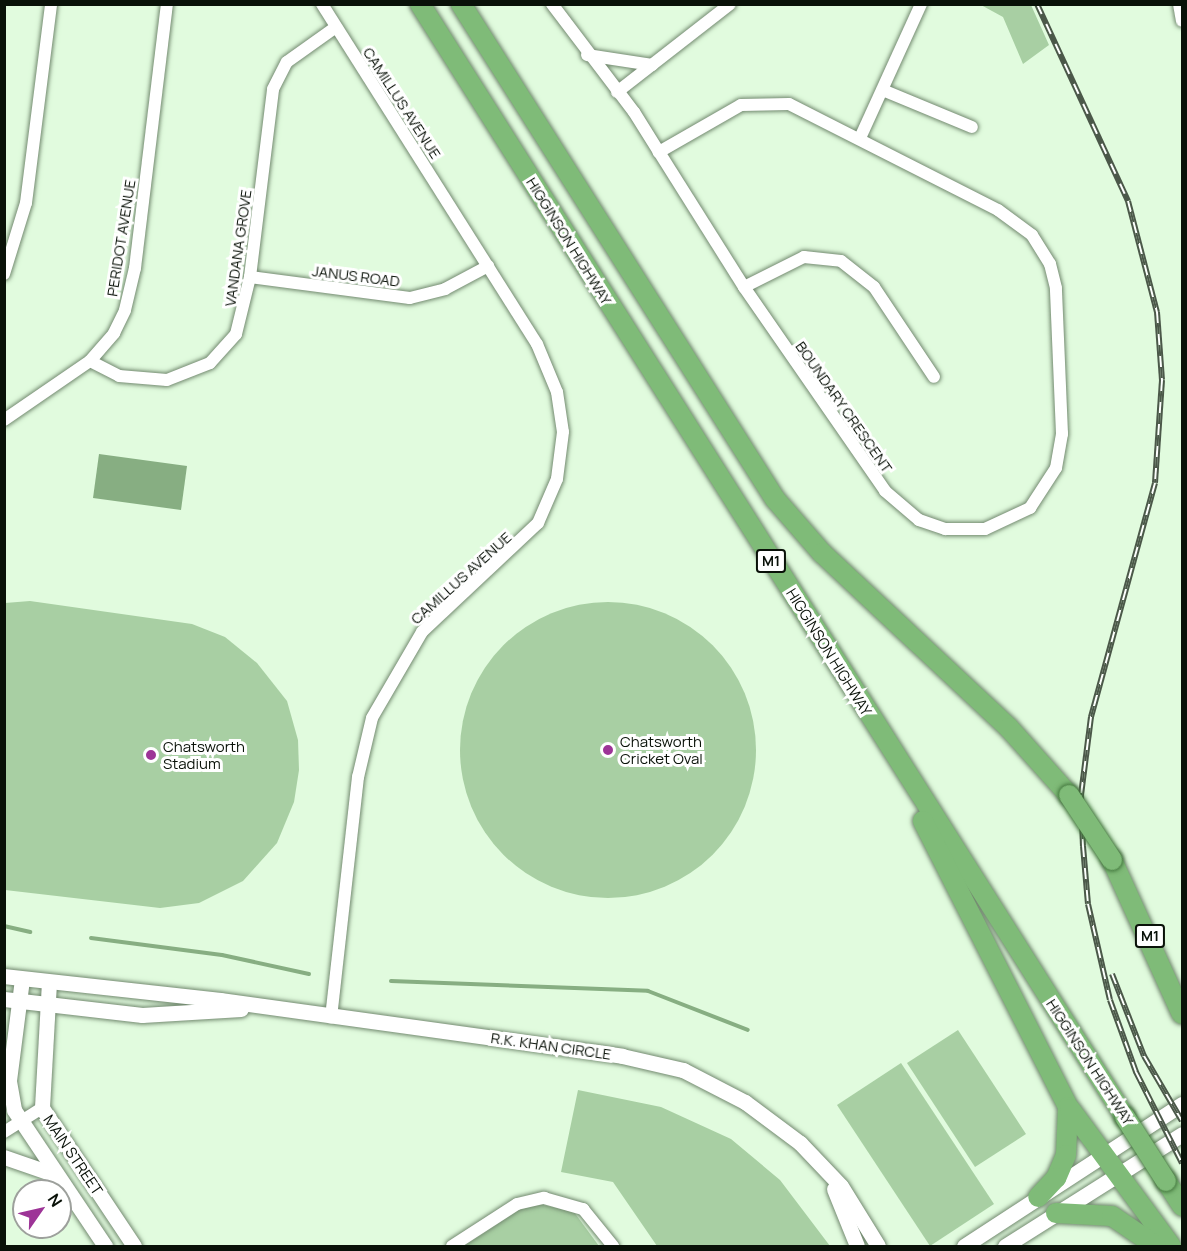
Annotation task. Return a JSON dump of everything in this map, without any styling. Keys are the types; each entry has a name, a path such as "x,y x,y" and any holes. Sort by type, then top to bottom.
{"highway":[{"name":"HIGGINSON HIGHWAY","path":"420,4 1182,1206"},
{"name":"M1","path":"461,4 776,499 822,553 1009,728 1069,795 1112,860 1182,1014"},
{"path":"843,674 987,941 1068,1107 1100,1157 1171,1246"},
{"path":"1038,1197 1056,1178 1066,1155 1068,1107"},
{"path":"1056,1213 1112,1216 1156,1246"}],"street":[{"path":"4,274 26,203 51,4"},
{"name":"PERIDOT AVENUE","path":"4,420 90,361 114,333 131,290 167,4"},
{"name":"CAMILLUS AVENUE","path":"322,4 537,344 557,392 563,432 557,479 524,541 440,614 409,649 372,718 358,777 331,1017"},
{"path":"552,4 659,152"},
{"path":"617,92 730,4"},
{"path":"860,138 885,91 921,4"},
{"path":"1179,4 1182,21"},
{"name":"VANDANA GROVE","path":"90,361 119,376 167,380 191,373 210,363 236,334 250,277 273,89 287,62 336,27"},
{"path":"587,55 652,64"},
{"path":"885,91 972,127"},
{"name":"BOUNDARY CRESCENT","path":"758,101 808,111 998,210 1043,249 1056,288 1062,434 1056,468 1041,496 1016,517 985,529 945,529 904,510 847,441 744,287 659,152 721,113 758,101"},
{"path":"744,287 804,257 840,261 874,286 934,378"},
{"name":"JANUS ROAD","path":"250,277 410,298 445,289 488,266"},
{"name":"R.K. KHAN CIRCLE","path":"4,976 622,1056 683,1070 745,1101 819,1162 841,1186 878,1246"},
{"name":"MAIN STREET","path":"22,979 21,1002 7,1093 13,1114 105,1246"},
{"name":"MAIN STREET","path":"49,982 42,1108 134,1246"},
{"name":"R.K. KHAN CIRCLE","path":"4,999 142,1015 253,1008"},
{"path":"964,1246 1182,1104"},
{"path":"4,1132 13,1114 42,1108"},
{"path":"1005,1246 1182,1134"},
{"path":"4,1157 56,1175"},
{"name":"R.K. KHAN CIRCLE","path":"819,1162 857,1246"},
{"path":"452,1246 517,1204 544,1198 583,1209 613,1246"},
{"path":"869,1233 886,1246"}],"shaded area":[{"path":"981,5 1031,5 1049,45 1023,64 1003,17"},
{"path":"99,454 187,466 181,510 93,498"},
{"name":"Chatsworth Stadium","path":"30,601 192,624 225,637 257,663 287,701 298,740 299,770 294,802 277,843 243,881 199,903 160,908 5,890 5,603"},
{"name":"Chatsworth Cricket Oval","path":"608,602 637,605 665,613 690,627 713,645 739,680 745,693 753,721 756,750 753,779 745,807 731,832 713,855 678,881 665,887 637,895 608,898 579,895 551,887 526,873 503,855 477,820 471,807 463,779 460,750 463,721 471,693 485,668 503,645 538,619 551,613 579,605"},
{"path":"958,1030 1026,1134 975,1167 907,1063"},
{"path":"901,1063 994,1204 930,1246 837,1105"},
{"path":"578,1090 661,1107 731,1139 780,1180 830,1246 657,1246 613,1182 561,1172"},
{"path":"539,1204 574,1212 599,1246 464,1246 519,1210"}],"waterway":[{"path":"4,926 30,932"},
{"path":"91,938 222,955 309,974"},
{"path":"391,981 648,991 748,1030"}],"railway":[{"path":"1037,4 1128,201 1157,312 1162,380 1155,483 1091,717 1081,795 1088,904 1110,1000 1136,1072 1182,1163"},
{"path":"1112,974 1144,1056 1182,1121"}],"place":[{"name":"Chatsworth Cricket Oval","path":"608,750"},
{"name":"Chatsworth Stadium","path":"151,755"}]}
